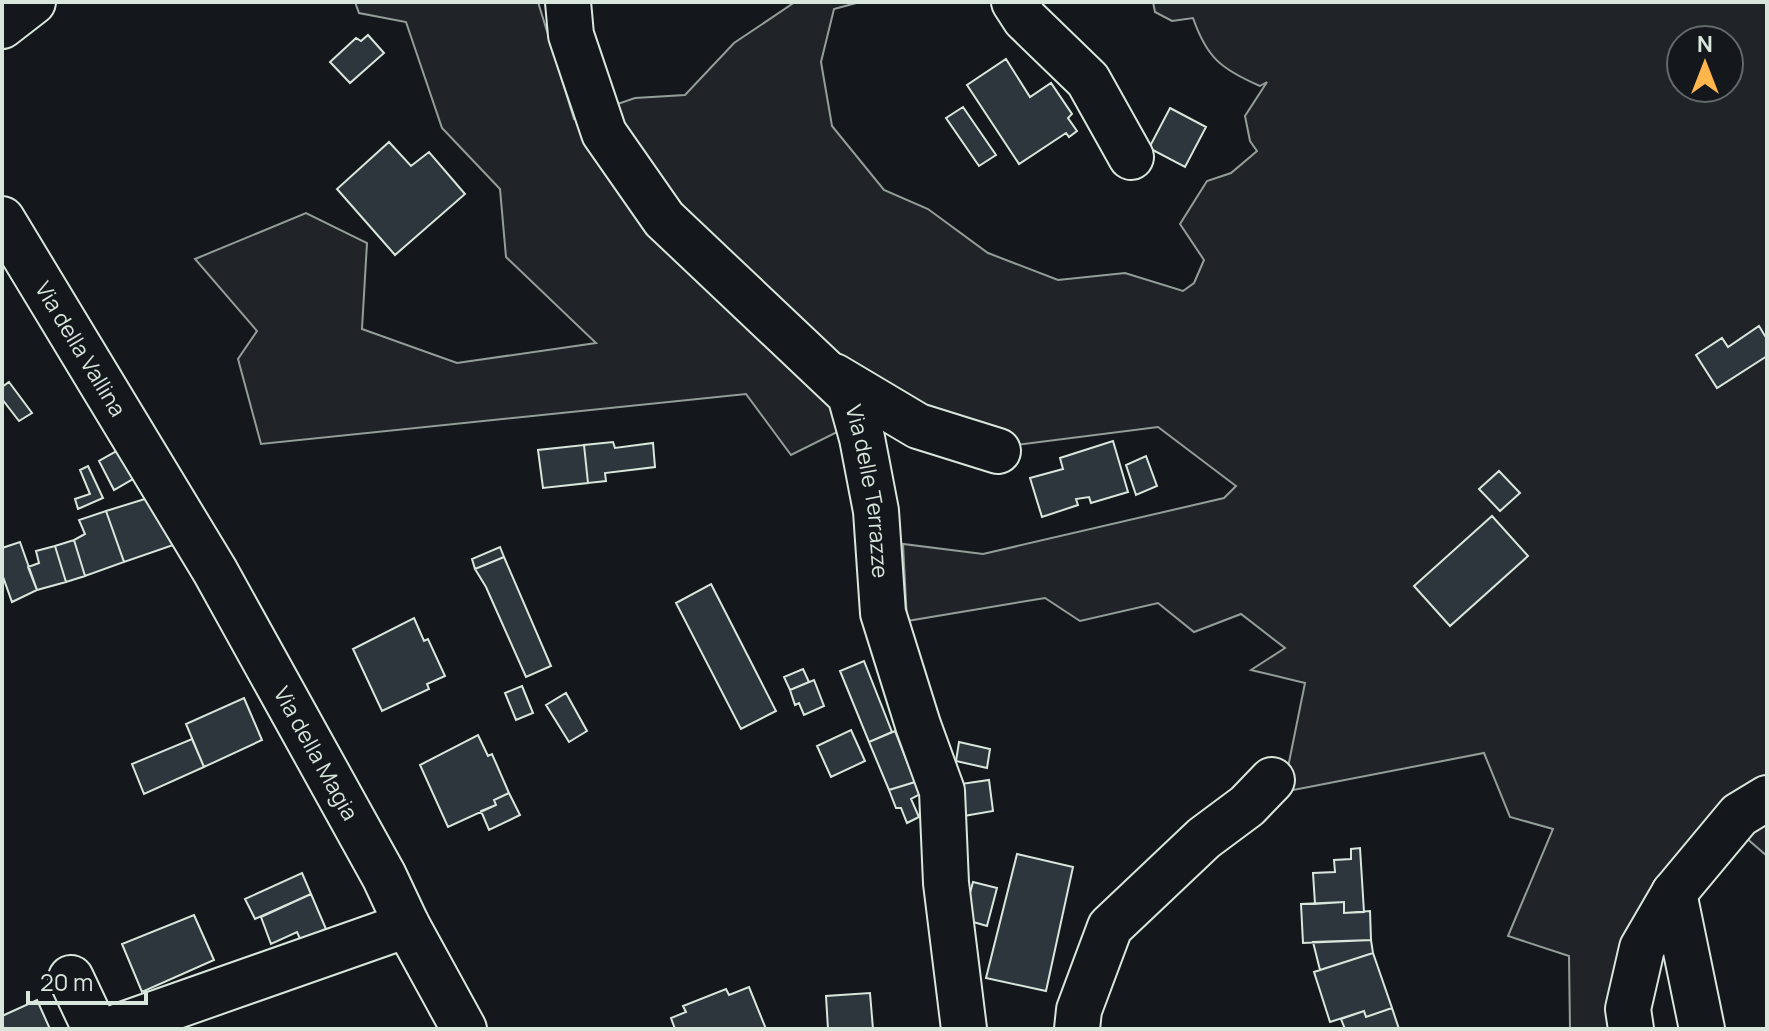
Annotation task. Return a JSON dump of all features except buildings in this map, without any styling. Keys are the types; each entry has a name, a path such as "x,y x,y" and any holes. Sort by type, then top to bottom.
{"street":[{"path":"2,26 33,2"},
{"name":"Via delle Terrazze","path":"568,2 571,35 604,133 664,219 850,395 876,511 883,613 942,791 946,883 964,1029"},
{"path":"1014,2 1025,19 1088,80 1131,157"},
{"name":"Via della Vallina","path":"2,219 161,480"},
{"path":"829,373 918,426 998,451"},
{"name":"Via della Magia","path":"161,480 384,876 464,1029"},
{"path":"1077,1029 1079,1010 1110,927 1204,838 1247,806 1272,780"},
{"path":"1631,1029 1628,1009 1642,948 1674,893 1739,815 1767,798"},
{"path":"1674,893 1702,1029"},
{"path":"111,1029 407,925"},
{"path":"71,978 95,1029"}],"shaded area":[{"path":"355,2 538,2 574,119 635,98 685,95 734,43 795,2 860,2 834,9 821,62 832,126 884,190 928,209 988,253 1058,280 1125,273 1183,291 1194,283 1204,260 1180,224 1207,181 1231,173 1257,151 1250,141 1245,116 1267,82 1260,86 1225,68 1210,53 1193,18 1172,21 1155,12 1153,2 1767,2 1767,856 1722,817 1617,1029 1570,1029 1569,956 1508,936 1553,829 1510,817 1484,753 1283,792 1305,683 1251,670 1285,648 1241,614 1194,632 1158,603 1080,621 1045,598 907,621 903,544 983,554 1224,498 1236,486 1158,427 961,452 871,415 791,455 746,394 261,444 238,359 257,331 195,259 306,213 367,243 362,329 457,363 596,343 506,257 500,189 442,128 406,22 359,13"}]}
